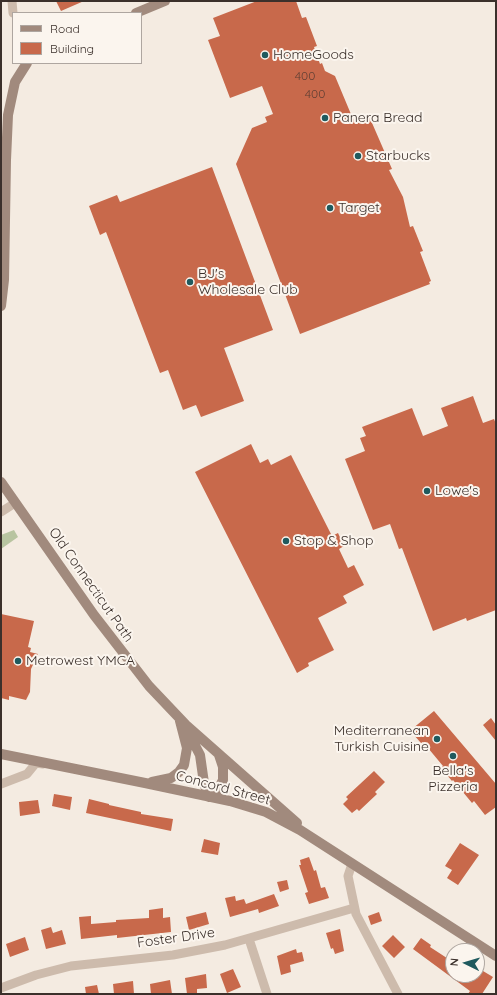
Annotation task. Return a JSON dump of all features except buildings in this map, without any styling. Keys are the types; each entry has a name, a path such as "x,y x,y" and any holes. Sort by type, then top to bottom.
{"main road":[{"path":"138,12 165,1"},
{"path":"1,306 4,280 3,160 11,94 17,77 26,64"},
{"name":"Old Connecticut Path","path":"1,482 122,653 179,719 318,842"},
{"path":"145,782 171,778 179,772 184,765 187,757 186,742 179,719"},
{"name":"Old Connecticut Path","path":"179,719 200,755 205,788 209,797"},
{"path":"209,797 218,790 223,780 223,767 218,753"},
{"name":"Concord Street","path":"1,754 145,782 266,812 288,822 496,956"}],"street":[{"path":"12,1 13,12"},
{"path":"1,512 15,503"},
{"path":"1,784 27,774 36,763 57,765"},
{"path":"352,864 348,876 354,908 361,926 398,994"},
{"name":"Foster Drive","path":"1,988 36,975 64,967 179,954 249,939 354,908"},
{"path":"249,939 267,994"}],"green space":[{"path":"14,530 18,537 1,549 1,535"}],"place":[{"name":"HomeGoods","path":"265,55"},
{"name":"Panera Bread","path":"325,118"},
{"name":"Starbucks","path":"358,156"},
{"name":"Target","path":"330,208"},
{"name":"BJ's Wholesale Club","path":"190,282"},
{"name":"Lowe's","path":"427,491"},
{"name":"Stop & Shop","path":"286,541"},
{"name":"Metrowest YMCA","path":"18,661"},
{"name":"Mediterranean Turkish Cuisine","path":"437,739"},
{"name":"Bella's Pizzeria","path":"453,756"}]}
